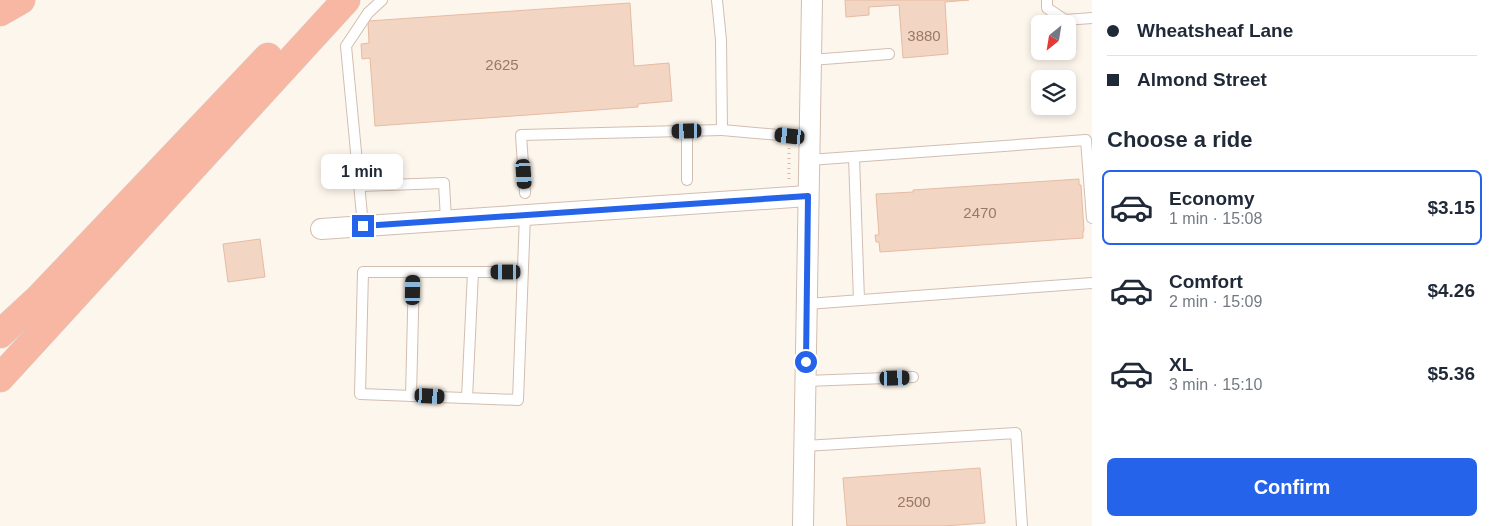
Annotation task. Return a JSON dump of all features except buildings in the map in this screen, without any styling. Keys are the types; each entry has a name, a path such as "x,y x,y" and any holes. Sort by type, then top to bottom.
{"highway":[{"path":"0,12 21,0"},
{"path":"0,334 39,298 323,0"},
{"path":"0,378 346,0"}],"street":[{"path":"803,526 812,0"},
{"path":"321,229 808,196"}],"lane":[{"path":"363,226 346,46 368,13 382,0"},
{"path":"717,0 721,40 722,130"},
{"path":"1047,0 1047,8 1065,20 1092,18"},
{"path":"811,60 889,54"},
{"path":"525,193 521,135 722,130 790,136 809,150 854,157 1086,140 1092,218"},
{"path":"687,131 687,180"},
{"path":"854,157 859,300"},
{"path":"360,186 444,183 446,220"},
{"path":"523,272 363,272 360,394 518,400 526,215"},
{"path":"411,396 414,272"},
{"path":"467,398 473,272"},
{"path":"807,304 1092,283"},
{"path":"806,381 913,377"},
{"path":"805,446 1016,433 1022,526"}],"path":[{"path":"789,146 789,188"}],"route":[{"path":"363,226 808,196 806,362"}]}
